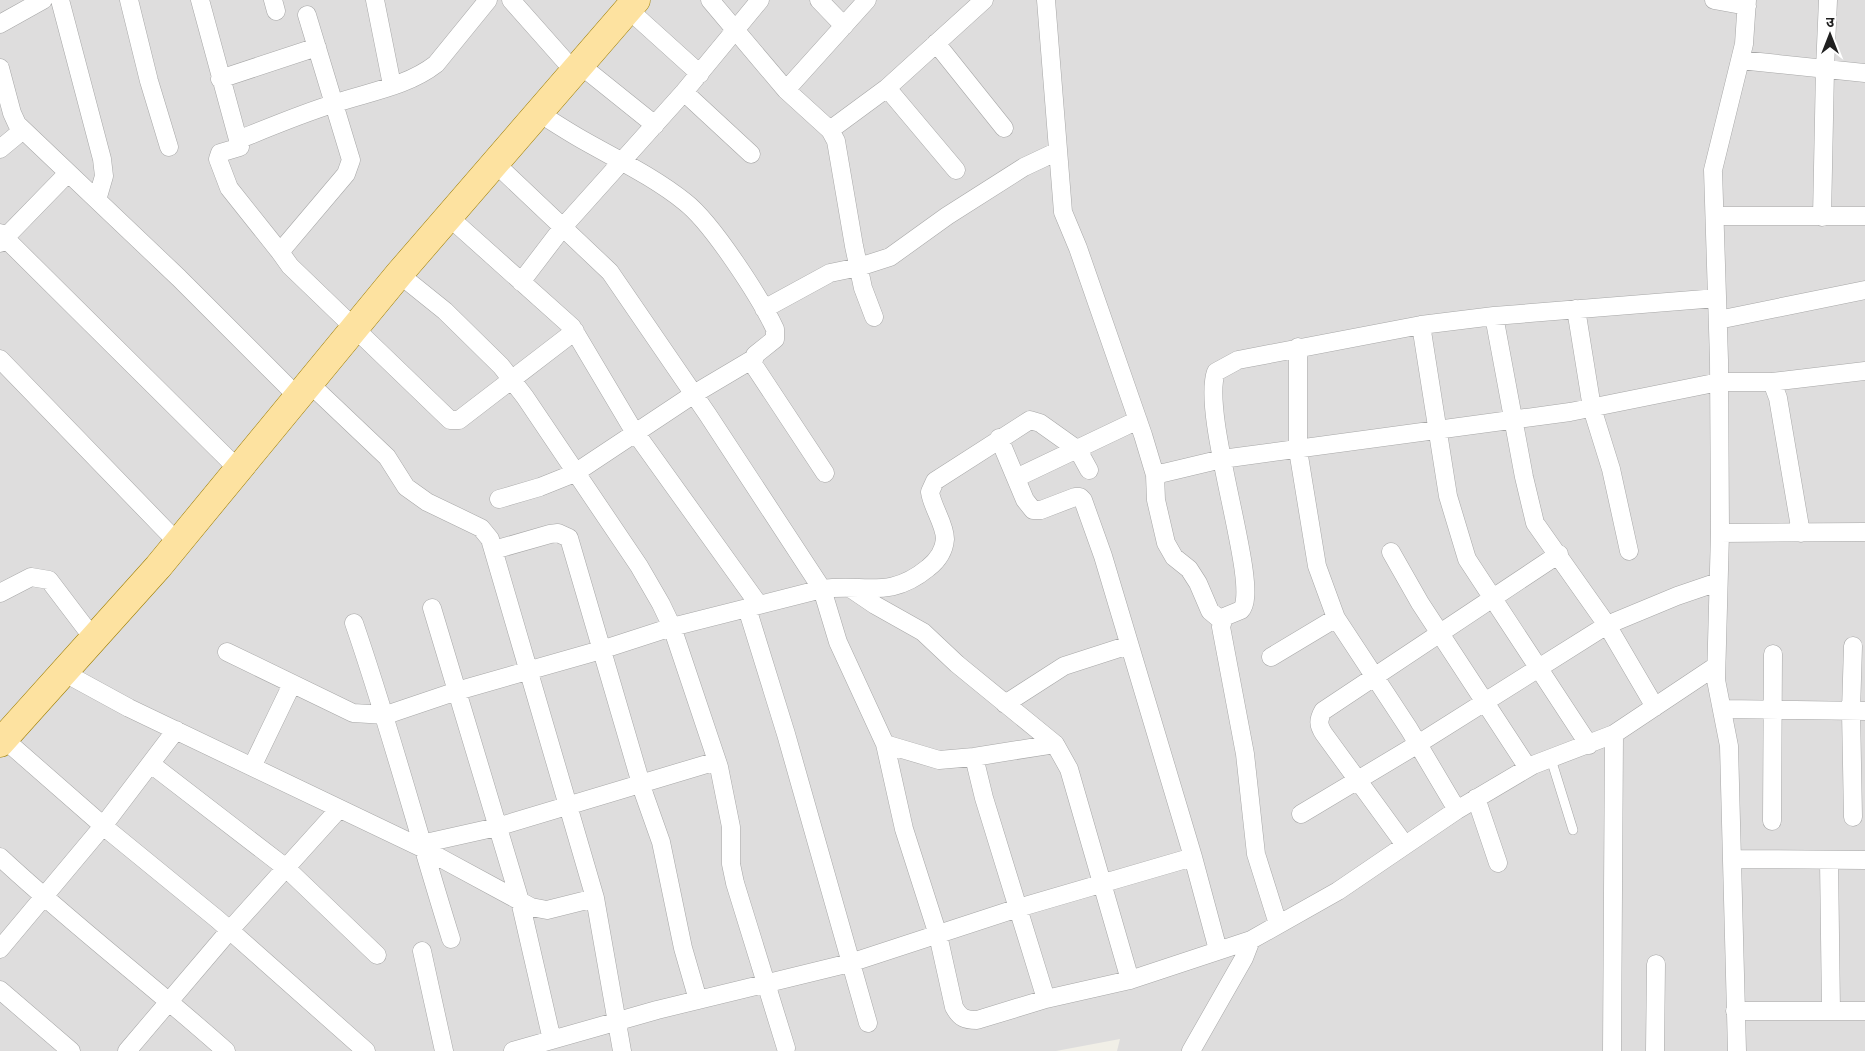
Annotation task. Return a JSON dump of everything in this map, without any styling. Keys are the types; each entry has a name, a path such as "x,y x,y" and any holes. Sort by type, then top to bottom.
{"main road":[{"path":"2,741 178,543 399,274 496,164 576,67 632,4"}],"street":[{"path":"0,24 16,7 43,0"},
{"path":"60,0 102,159 104,176 97,200"},
{"path":"129,0 149,81 169,148"},
{"path":"200,0 240,148 220,153 217,156 229,188 290,266 356,326 450,420 459,420 575,331"},
{"path":"375,0 392,85"},
{"path":"238,140 334,103 426,72 436,64 488,0"},
{"path":"511,0 576,67 655,125"},
{"path":"710,0 786,90 830,130 840,152 859,267 874,317"},
{"path":"521,282 563,227 700,74 760,0"},
{"path":"819,0 844,26"},
{"path":"786,90 867,0"},
{"path":"830,130 887,88 984,0"},
{"path":"1046,0 1063,212 1078,248 1155,474 1156,500 1166,543 1174,557 1189,569 1210,611 1222,621"},
{"path":"1714,0 1747,3 1740,60 1713,170 1718,320 1720,533 1716,680 1729,746 1737,1051"},
{"path":"1822,217 1824,69 1828,0"},
{"path":"632,4 700,74"},
{"path":"280,252 350,168 351,156 307,15"},
{"path":"936,43 1004,128"},
{"path":"220,79 317,47"},
{"path":"1740,60 1865,73"},
{"path":"0,68 12,113 23,130 303,390 387,457 406,487 427,502 480,528 490,539 596,898 622,1051"},
{"path":"887,88 956,170"},
{"path":"684,92 751,154"},
{"path":"499,499 540,487 575,473 694,394 753,359 754,355 775,339 776,335 775,329 764,309 735,264 696,212 686,202 623,162 579,138 540,112"},
{"path":"0,149 23,130"},
{"path":"764,309 830,274 890,257 947,216 1024,168 1058,151"},
{"path":"496,164 610,272 694,394 822,590 838,642 885,744 904,829 938,935 954,1008 959,1016 966,1020 977,1020 1046,999 1130,980 1251,940 1338,891 1405,844 1476,798 1528,768 1614,734 1716,666"},
{"path":"68,173 2,238 238,469"},
{"path":"1715,216 1865,216"},
{"path":"449,217 575,331 636,434 753,607 786,734 868,1023"},
{"path":"399,274 445,311 501,366 639,566 672,627 717,761 731,827 731,864 735,883 786,1048"},
{"path":"1718,320 1865,290"},
{"path":"1278,924 1256,854 1245,754 1221,627 1224,617 1241,610 1247,597 1239,541 1222,459 1212,392 1216,372 1238,360 1421,325 1494,316 1717,298"},
{"path":"1576,309 1592,408 1611,469 1629,551"},
{"path":"1494,316 1535,523 1559,554 1607,625 1655,707"},
{"path":"1421,325 1436,430 1448,496 1460,542 1467,559 1493,600 1589,745"},
{"path":"1298,347 1298,450 1317,566 1336,618 1418,744 1457,810"},
{"path":"0,359 178,543"},
{"path":"753,359 754,364 825,473"},
{"path":"1155,474 1222,459 1514,421 1592,408 1719,382 1772,382 1865,371"},
{"path":"1772,382 1778,398 1801,533"},
{"path":"227,652 354,713 386,715 456,691 602,650 672,627 822,590 850,588 876,590 896,587 915,579 936,562 943,550 945,538 931,497 931,487 935,481 1025,422 1035,420 1078,450 1090,470"},
{"path":"1016,478 1138,420"},
{"path":"999,438 1025,500 1033,510 1041,510 1075,497 1080,497 1083,500 1103,556 1193,857 1218,950"},
{"path":"1720,533 1865,532"},
{"path":"494,550 550,534 558,534 569,538 640,783 661,842 683,948 698,1000"},
{"path":"1391,552 1440,634 1528,768"},
{"path":"1405,844 1319,726 1319,719 1323,711 1493,600 1559,554"},
{"path":"0,593 30,577 49,580 93,638"},
{"path":"1301,814 1418,744 1607,625 1677,596 1718,582"},
{"path":"850,588 875,605 923,632 1005,704 1055,744 1069,770 1130,980"},
{"path":"432,608 520,902 552,1040"},
{"path":"1271,657 1336,618"},
{"path":"354,623 386,715 421,846 451,939"},
{"path":"1005,704 1064,666 1129,645"},
{"path":"1853,646 1858,711 1853,817"},
{"path":"1772,821 1773,654"},
{"path":"63,672 252,767 421,846 520,902 547,910 596,898"},
{"path":"252,767 292,684"},
{"path":"1722,709 1858,711"},
{"path":"0,949 45,898 103,826 176,730"},
{"path":"1612,1051 1614,734"},
{"path":"2,741 229,931 366,1051"},
{"path":"885,744 939,760 974,757 1055,744"},
{"path":"974,757 1046,999"},
{"path":"421,846 497,827 717,761"},
{"path":"151,764 286,868 377,955"},
{"path":"1476,798 1498,863"},
{"path":"127,1051 229,931 339,809"},
{"path":"0,857 45,898 226,1051"},
{"path":"513,1051 698,1000 850,963 1018,908 1193,857"},
{"path":"1732,859 1865,860"},
{"path":"1829,860 1831,1011"},
{"path":"1191,1051 1244,958 1251,940"},
{"path":"422,952 444,1051"},
{"path":"1655,1051 1656,964"},
{"path":"0,990 71,1051"},
{"path":"1735,1011 1865,1011"}],"lane":[{"path":"1551,759 1574,830"}],"shaded area":[{"path":"0,0 1865,0 1865,1051 1117,1051 1120,1039 1056,1051 0,1051"}]}
